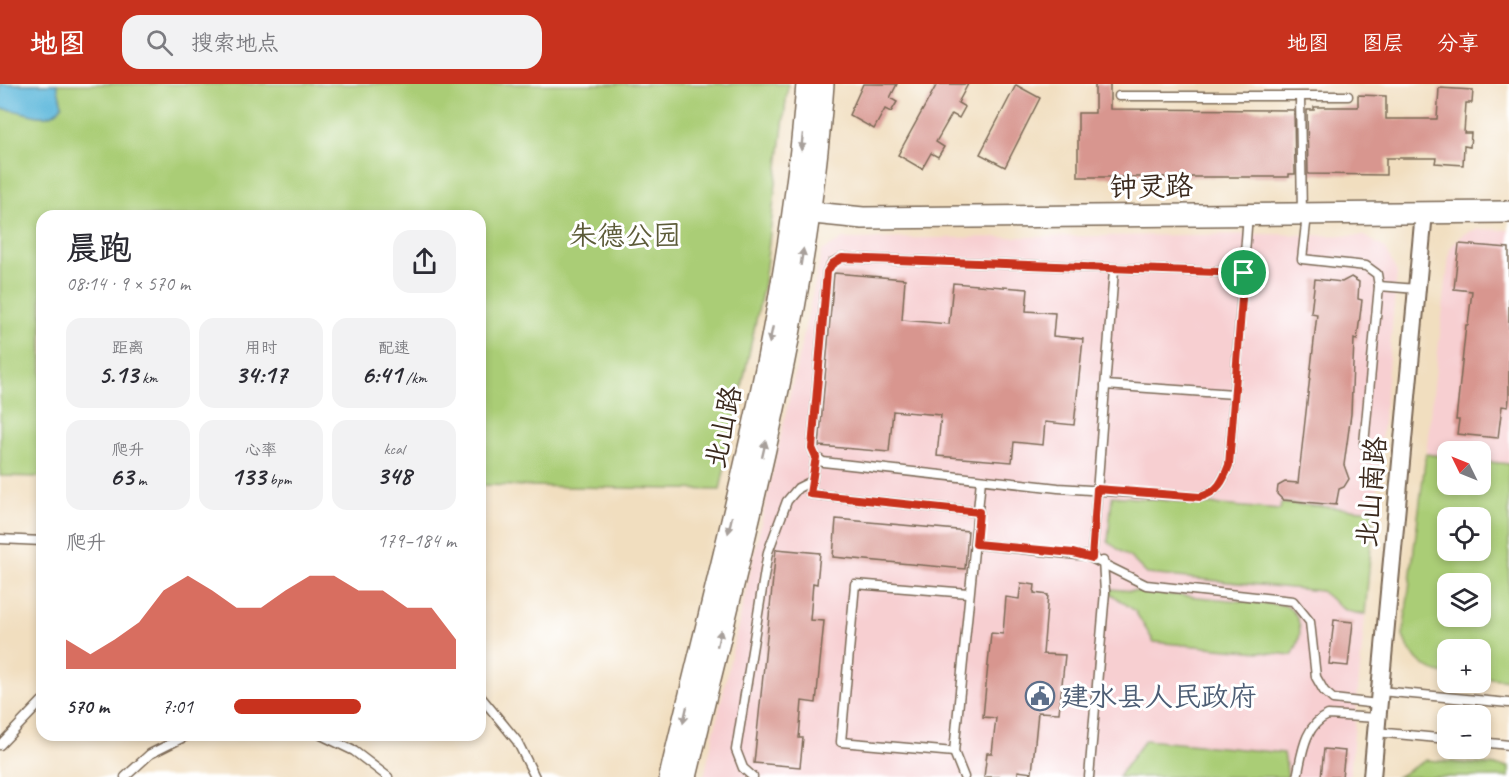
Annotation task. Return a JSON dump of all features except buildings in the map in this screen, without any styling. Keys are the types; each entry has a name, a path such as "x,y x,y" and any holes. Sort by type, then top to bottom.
{"street":[{"name":"北山路","path":"670,777 801,212 807,84"},
{"name":"北山路","path":"686,777 765,442 823,84"},
{"name":"钟灵路","path":"801,212 879,218 1509,212"},
{"name":"北山南路","path":"1372,777 1424,212"}],"lane":[{"path":"1119,96 1348,96"},
{"path":"1300,97 1305,213 1302,260 1366,266 1377,274 1379,286 1364,444"},
{"path":"1244,273 1114,270 842,258 837,260 827,272 812,448 816,457 823,462 981,480 1058,488 1200,497 1214,492 1223,482 1229,465 1244,273 1248,213"},
{"path":"1092,558 1114,270"},
{"path":"1379,286 1417,290"},
{"path":"1105,385 1234,394"},
{"path":"816,457 810,494 979,512"},
{"path":"964,777 954,752 981,480"},
{"path":"753,777 743,768 736,750 768,552 787,501 798,488 812,481"},
{"path":"0,538 36,541"},
{"path":"976,544 1073,553 1103,561 1146,585 1293,601 1310,622 1316,677 1324,691 1334,699 1378,711 1437,735"},
{"path":"1089,777 1105,591 1103,561"},
{"path":"954,752 841,742 855,584 968,593"},
{"path":"486,703 517,741 535,777"},
{"path":"1297,777 1308,733 1321,718 1328,715 1509,703"},
{"path":"0,745 36,707"},
{"path":"125,777 150,754 176,741"},
{"path":"334,741 354,750 388,777"},
{"path":"1491,743 1509,745"}],"shaded area":[{"path":"1477,229 1509,230 1509,464 1491,462 1491,441 1437,441 1437,456 1426,454 1450,248 1463,234"},
{"path":"1263,234 1365,236 1386,249 1397,273 1350,777 704,777 822,251 843,239"}],"green space":[{"name":"朱德公园","path":"0,84 788,84 764,283 720,490 486,485 486,210 36,210 36,477 0,476"},
{"path":"1426,454 1437,456 1437,495 1491,495 1491,462 1509,464 1509,680 1491,678 1491,639 1437,639 1437,672 1420,662 1403,636"},
{"path":"1112,496 1280,510 1281,503 1374,511 1365,614 1345,610 1321,591 1147,574 1132,559 1108,542"},
{"path":"1111,589 1284,605 1295,615 1300,634 1292,655 1154,642 1135,611 1110,593"},
{"path":"1145,740 1284,753 1288,777 1118,777"},
{"path":"1426,760 1509,767 1509,777 1397,777"}],"water":[{"path":"0,84 57,84 62,105 56,112 42,116 0,109"}],"place":[{"name":"建水县人民政府","path":"1040,696"}],"route":[{"path":"842,258 1114,270 1244,273 1229,465 1223,482 1214,492 1200,497 1097,489 1092,558 1073,553 976,544 979,512 810,494 816,457 812,448 827,272 837,260 842,258"}]}
